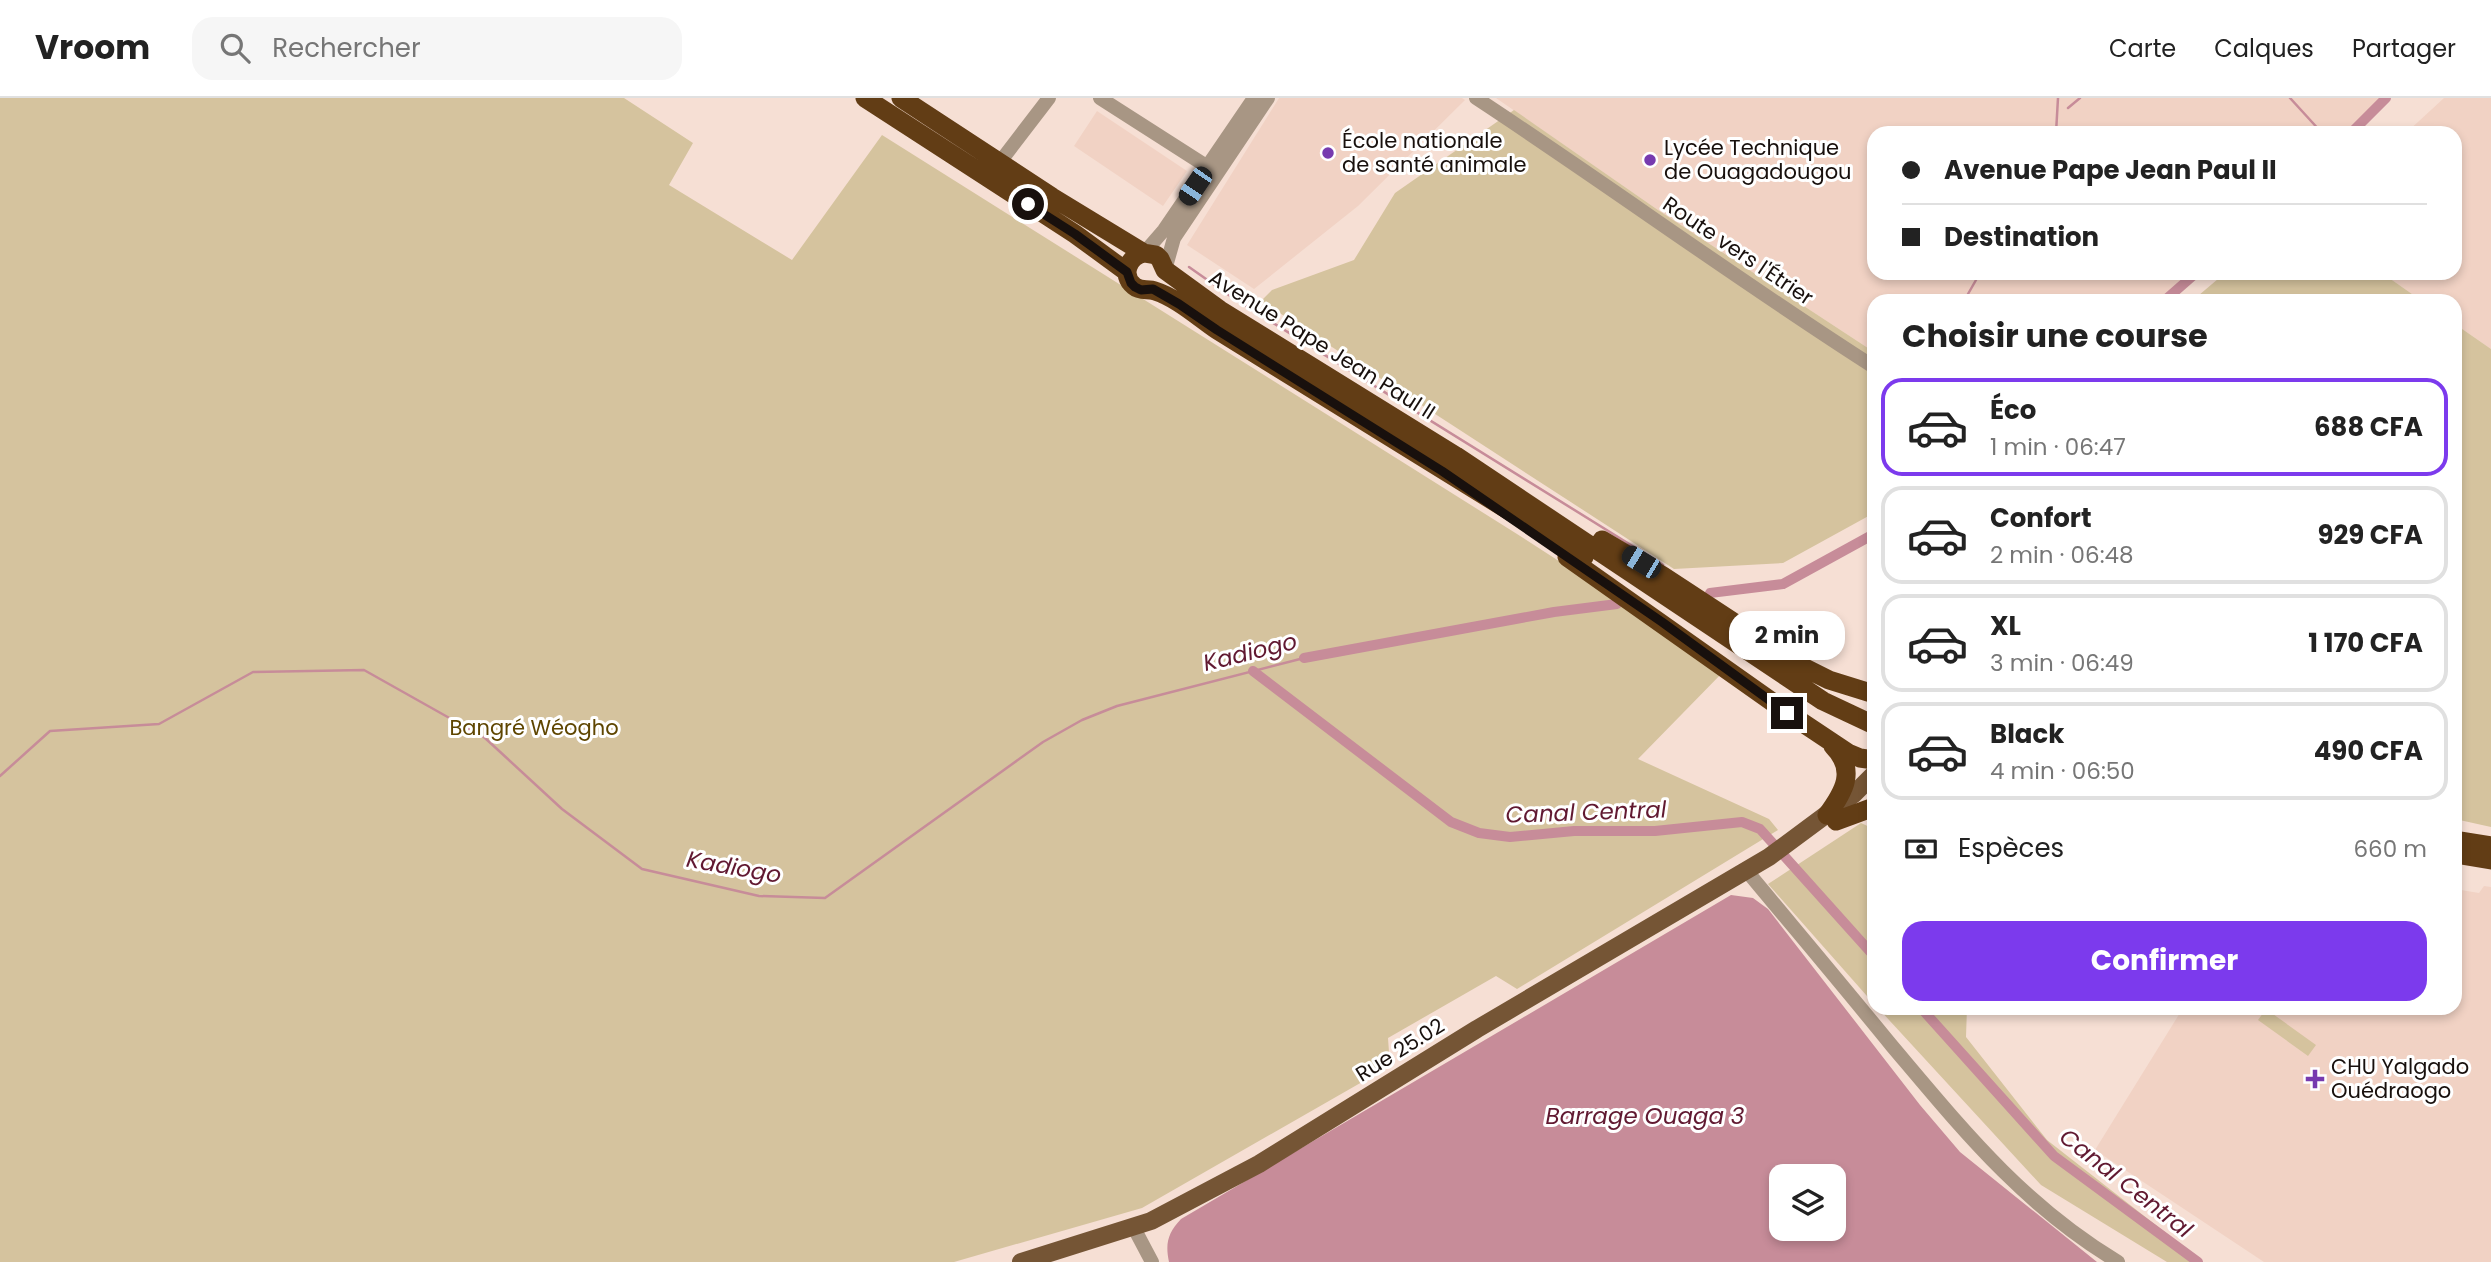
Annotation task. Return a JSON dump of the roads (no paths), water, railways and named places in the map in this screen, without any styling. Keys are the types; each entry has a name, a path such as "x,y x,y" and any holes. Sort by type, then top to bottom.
{"highway":[{"name":"Avenue Pape Jean Paul II","path":"865,98 1075,234 1127,272 1135,287 1141,290 1153,289 1217,330 1449,464"},
{"name":"Avenue Pape Jean Paul II","path":"901,98 1052,197 1144,253 1150,253 1160,259 1165,270 1220,310 1449,464"},
{"path":"1127,272 1132,259 1144,253"},
{"path":"1153,289 1162,282 1165,270"},
{"path":"1449,464 1550,508 1663,576 1799,665 1829,680 1867,692"},
{"path":"1449,464 1823,701 1867,721"},
{"path":"1449,464 1816,731 1860,758 1867,759"},
{"path":"1449,464 1816,708 1867,733"},
{"path":"1816,731 1841,755 1845,766 1846,782 1832,818"},
{"path":"1832,818 1867,809"},
{"path":"2462,843 2490,855"},
{"path":"2462,854 2490,855"},
{"path":"2462,861 2490,855"}],"main road":[{"name":"Rue 25.02","path":"1832,818 1867,781"},
{"name":"Rue 25.02","path":"1021,1262 1134,1228 1200,1197 1867,797"}],"street":[{"path":"1000,162 1049,98"},
{"path":"1100,98 1212,170"},
{"path":"1165,270 1174,238 1254,98"},
{"path":"1144,253 1268,98"},
{"name":"Route vers l'Étrier","path":"1476,98 1576,163 1702,253 1867,362"},
{"path":"1746,870 1971,1140 2029,1198 2090,1245 2118,1262"},
{"path":"1134,1228 1152,1262"}],"water":[{"name":"Barrage Ouaga 3","path":"1731,895 1753,898 1768,909 1920,1105 1960,1152 2097,1262 1169,1262 1167,1249 1173,1229 1181,1219"}],"waterway":[{"path":"2056,126 2058,98"},
{"path":"2068,108 2080,98"},
{"path":"2290,98 2316,126"},
{"name":"Kadiogo","path":"2358,126 2386,98"},
{"path":"1189,267 1233,298 1663,565"},
{"path":"1968,294 1976,280"},
{"name":"Kadiogo","path":"2172,294 2188,280"},
{"name":"Kadiogo","path":"1710,593 1783,584 1867,538"},
{"name":"Kadiogo","path":"1304,658 1554,612 1617,604"},
{"name":"Kadiogo","path":"0,776 50,731 159,724 253,672 364,670 485,738 562,809 642,869 759,896 825,898 1043,742 1082,720 1117,706 1304,658"},
{"name":"Canal Central","path":"1253,671 1451,822 1479,833 1510,837 1574,831 1655,831 1742,822 1760,829 1867,948"},
{"name":"Canal Central","path":"1927,1015 2054,1156 2198,1262"}],"place":[{"name":"École nationale de santé animale","path":"1328,153"},
{"name":"Lycée Technique de Ouagadougou","path":"1650,160"},
{"name":"CHU Yalgado Ouédraogo","path":"2315,1079"}],"park label":[{"name":"Bangré Wéogho","path":"534,728"}]}
